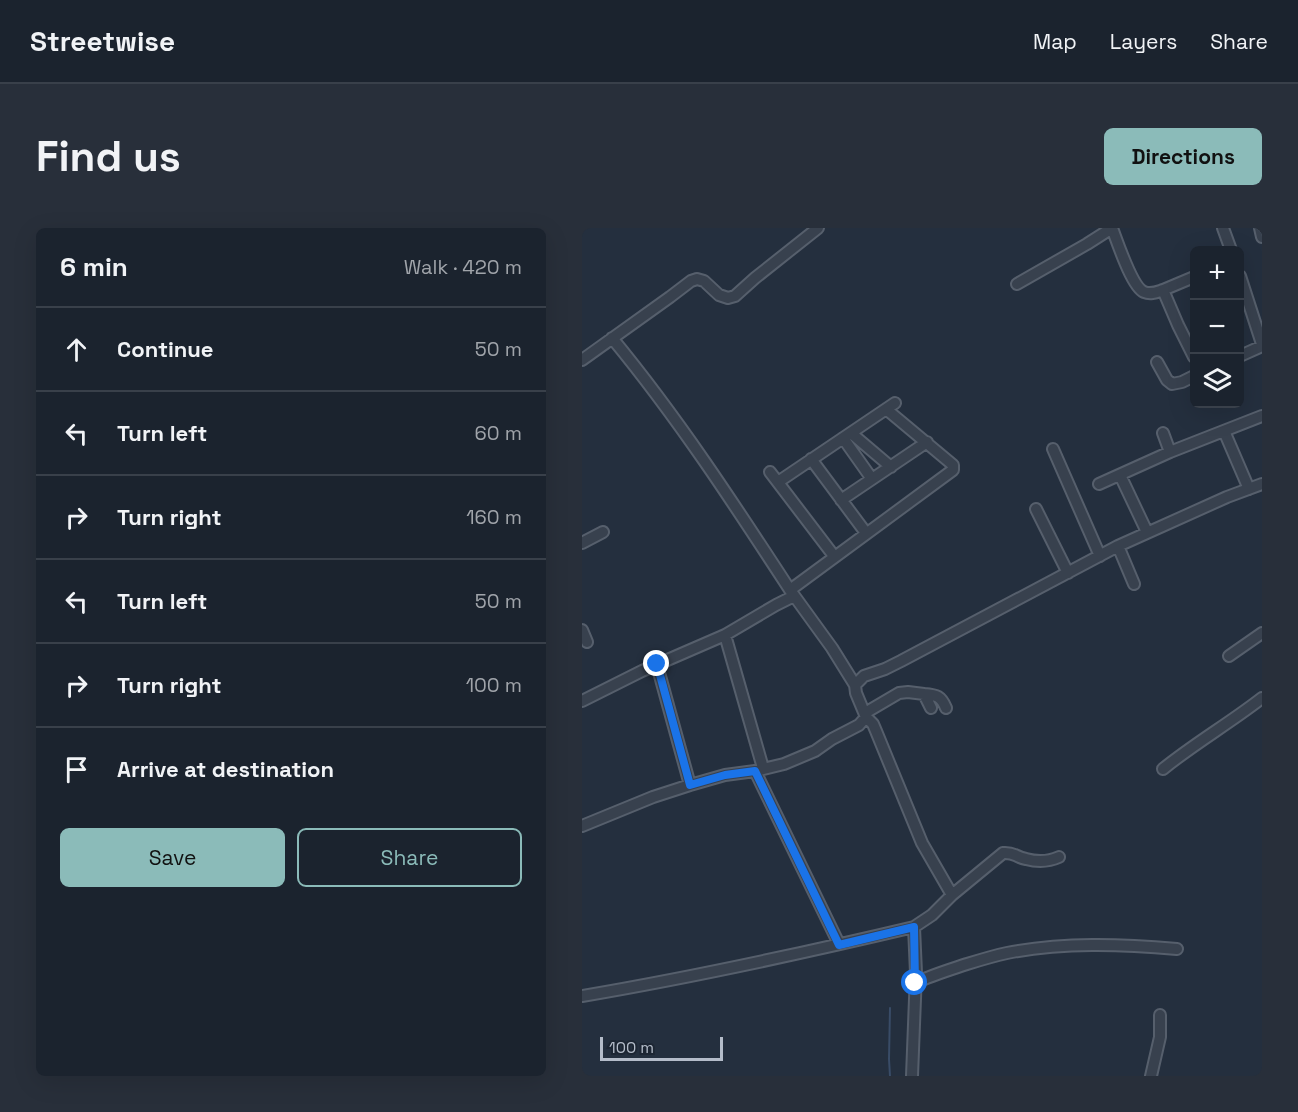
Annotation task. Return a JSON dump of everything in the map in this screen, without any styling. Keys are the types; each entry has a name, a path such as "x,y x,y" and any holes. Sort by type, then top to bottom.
{"street":[{"path":"582,360 691,281 698,279 704,281 719,295 728,298 735,296 818,228"},
{"path":"1017,284 1112,228 1127,268 1141,291 1147,293 1163,290 1190,279"},
{"path":"1223,228 1230,246"},
{"path":"1260,228 1262,237"},
{"path":"1163,290 1192,354"},
{"path":"1243,354 1262,345 1244,291"},
{"path":"612,338 718,479 855,685 865,715 873,724 922,843 952,895"},
{"path":"1157,362 1167,380 1172,384 1190,378"},
{"path":"582,701 725,634 776,605 834,556 953,470 952,465 891,406 778,482"},
{"path":"1099,484 1170,452 1262,416"},
{"path":"1224,431 1250,489"},
{"path":"1163,433 1170,452"},
{"path":"847,435 891,466"},
{"path":"847,435 872,479"},
{"path":"841,500 927,442"},
{"path":"1053,449 1100,556"},
{"path":"811,459 866,533"},
{"path":"770,472 834,556"},
{"path":"1119,475 1148,532"},
{"path":"855,685 864,676 901,661 1118,546 1227,497 1262,484"},
{"path":"1036,509 1068,573"},
{"path":"582,543 603,531"},
{"path":"1118,546 1134,584"},
{"path":"582,630 587,642"},
{"path":"1229,656 1262,633"},
{"path":"725,634 759,770 839,945"},
{"path":"657,664 690,785"},
{"path":"582,826 653,797 690,785 725,775 784,764 814,751 854,728 865,715 899,693 935,695 943,700 946,708"},
{"path":"924,694 931,708"},
{"path":"1163,769 1262,698"},
{"path":"582,996 839,945 914,927 932,915 952,895 1003,853 1012,852 1024,859 1043,862 1059,857"},
{"path":"912,1076 914,927"},
{"path":"915,983 933,974 1026,950 1092,945 1133,945 1177,949"},
{"path":"1151,1076 1160,1037 1160,1015"}],"waterway":[{"path":"890,1008 890,1076"}],"route":[{"path":"657,664 690,785 725,775 755,771 839,945 914,927 915,983"}]}
